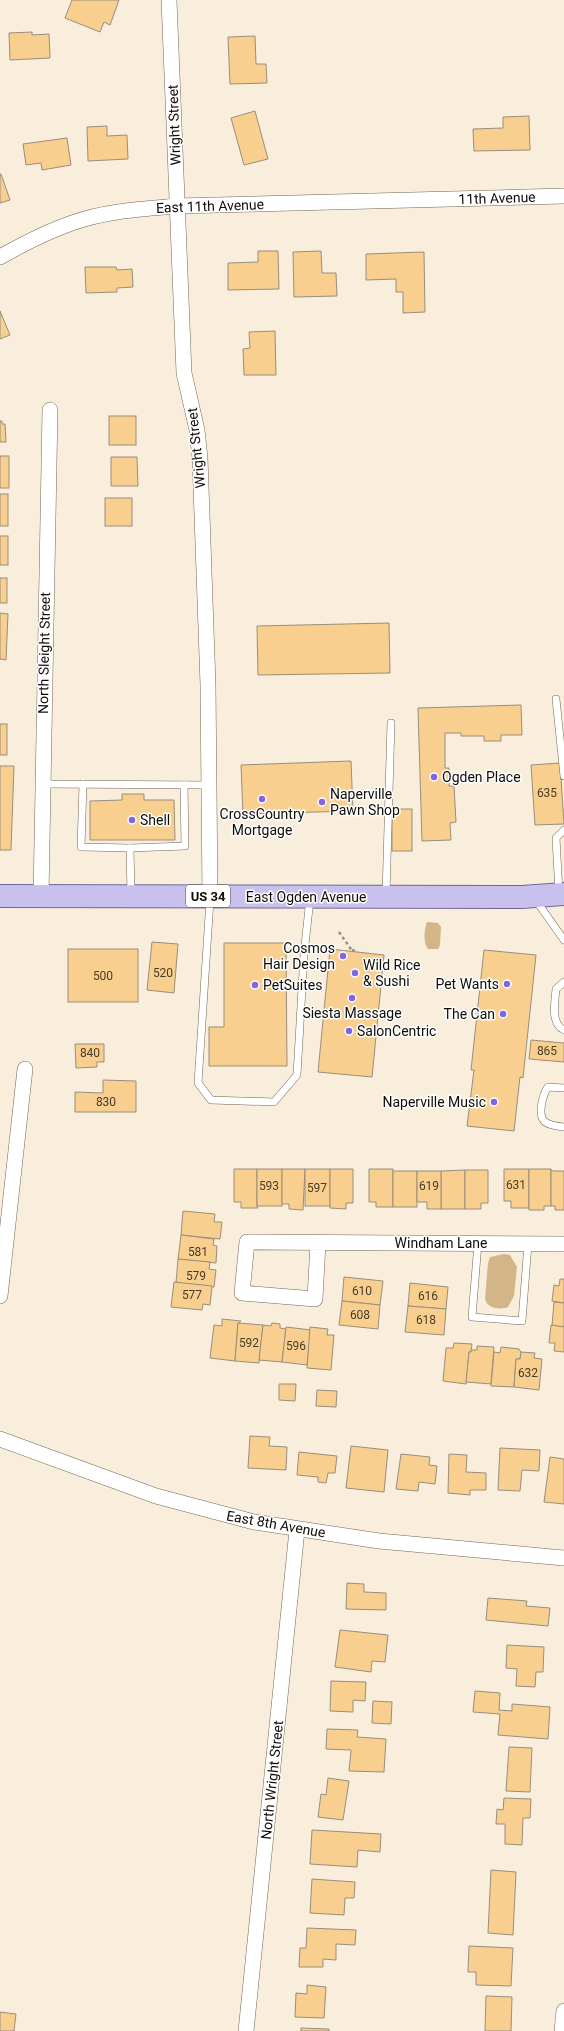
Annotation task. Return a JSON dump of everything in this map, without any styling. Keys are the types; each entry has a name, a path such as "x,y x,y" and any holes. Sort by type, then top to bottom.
{"main road":[{"name":"East Ogden Avenue","path":"0,896 533,897 562,895"}],"street":[{"name":"Wright Street","path":"169,0 184,373 197,430 200,458 208,677 210,896"},
{"name":"11th Avenue","path":"429,200 564,196"},
{"name":"East 11th Avenue","path":"0,257 23,244 73,222 133,210 177,206 429,200"},
{"name":"North Sleight Street","path":"40,896 43,784 42,735 50,410"},
{"path":"0,1296 25,1068"},
{"name":"Windham Lane","path":"318,1243 315,1299 242,1293 247,1242 564,1244"},
{"name":"East 8th Avenue","path":"0,1439 156,1496 254,1522 297,1530 379,1541 564,1558"},
{"name":"North Wright Street","path":"246,2031 297,1530"},
{"path":"562,2031 564,2011"}],"lane":[{"path":"556,699 564,776"},
{"path":"386,897 391,723"},
{"path":"43,784 209,785"},
{"path":"83,784 81,847 130,848 185,846 184,785"},
{"path":"562,895 556,838 564,830"},
{"path":"130,848 131,896"},
{"path":"210,896 198,1083 211,1100 274,1102 297,1075 304,954 311,897"},
{"path":"533,897 564,940"},
{"path":"564,982 556,989 554,1016 560,1028 564,1030"},
{"path":"564,1088 548,1087 544,1092 540,1114 550,1126 564,1127"},
{"path":"478,1243 472,1317 522,1321 528,1244"}],"path":[{"path":"339,932 352,951 358,952"}],"shaded area":[{"path":"427,922 438,923 441,927 440,945 438,949 428,949 426,946 424,936"},
{"path":"504,1254 510,1255 517,1267 514,1296 508,1307 494,1308 486,1302 485,1299 488,1263 490,1257"}],"building":[{"path":"72,0 119,0 110,25 104,22 100,32 65,18"},
{"path":"32,32 32,35 49,34 50,58 10,60 9,33"},
{"path":"255,36 256,64 266,64 267,83 230,84 228,37"},
{"path":"255,111 268,159 244,165 231,118"},
{"path":"529,116 530,150 474,151 473,129 503,128 503,117"},
{"path":"107,126 107,136 127,135 128,159 88,161 87,127"},
{"path":"67,138 71,165 42,170 41,163 26,165 23,144"},
{"path":"0,174 10,200 0,203"},
{"path":"258,251 278,251 279,289 228,290 228,263 258,262"},
{"path":"321,251 322,273 336,273 337,296 294,297 293,252"},
{"path":"424,252 425,312 403,313 403,292 396,292 396,279 366,280 366,254"},
{"path":"85,267 116,267 117,270 132,269 133,287 117,288 117,292 86,293"},
{"path":"0,311 10,335 0,339"},
{"path":"275,331 276,375 244,375 243,349 250,348 249,332"},
{"path":"109,416 136,416 136,445 109,445"},
{"path":"0,421 2,421 2,424 5,424 6,442 0,442"},
{"path":"0,456 9,456 9,488 0,488"},
{"path":"111,457 137,457 138,486 111,486"},
{"path":"0,494 8,494 8,526 0,526"},
{"path":"105,498 132,498 132,526 105,526"},
{"path":"0,536 8,536 8,565 0,565"},
{"path":"0,578 7,578 7,603 0,603"},
{"path":"0,613 8,614 6,660 0,659"},
{"path":"389,623 390,673 258,675 257,626"},
{"name":"Ogden Place","path":"521,705 522,735 501,735 501,741 484,741 484,736 461,736 461,733 445,733 445,768 449,768 449,786 454,786 456,822 450,823 451,840 422,841 418,708"},
{"path":"0,724 7,724 7,755 0,755"},
{"path":"351,761 353,811 243,814 241,765"},
{"path":"560,763 564,824 535,825 531,765"},
{"path":"0,766 14,766 11,850 0,850"},
{"name":"Shell","path":"122,794 144,794 144,800 174,800 175,840 90,840 90,801 122,800"},
{"path":"392,809 412,809 412,851 392,851"},
{"path":"152,942 178,944 174,993 147,990"},
{"name":"PetSuites","path":"224,943 286,943 287,1066 209,1066 209,1027 224,1027"},
{"path":"68,949 138,949 138,1002 68,1002"},
{"path":"330,949 384,955 372,1077 318,1072"},
{"path":"484,950 536,955 523,1078 520,1077 514,1131 467,1126 474,1070 471,1070"},
{"path":"531,1040 564,1043 564,1062 529,1059"},
{"path":"75,1044 104,1044 104,1062 97,1062 97,1067 76,1068"},
{"path":"103,1080 136,1081 136,1112 75,1112 75,1092 103,1093"},
{"path":"234,1169 257,1169 258,1208 241,1208 241,1202 234,1202"},
{"path":"257,1169 282,1169 282,1206 257,1206"},
{"path":"282,1169 305,1169 303,1210 289,1209 289,1204 282,1204"},
{"path":"305,1169 330,1169 330,1206 305,1206"},
{"path":"330,1169 353,1169 353,1203 346,1203 346,1209 330,1208"},
{"path":"369,1169 393,1169 393,1207 376,1207 376,1202 369,1202"},
{"path":"504,1169 529,1169 529,1208 511,1208 511,1201 504,1201"},
{"path":"529,1169 551,1169 551,1206 544,1206 544,1210 529,1210"},
{"path":"551,1169 553,1171 564,1171 564,1210 555,1210 555,1206 551,1206"},
{"path":"465,1170 465,1209 441,1209 441,1171"},
{"path":"465,1170 488,1170 488,1203 481,1203 481,1209 465,1209"},
{"path":"393,1171 417,1171 417,1207 393,1207"},
{"path":"417,1171 441,1171 441,1209 427,1209 427,1202 417,1202"},
{"path":"183,1211 215,1214 214,1222 222,1222 220,1239 181,1235"},
{"path":"181,1235 214,1239 213,1245 217,1246 216,1263 178,1259"},
{"path":"178,1259 210,1262 209,1269 216,1270 214,1287 176,1283"},
{"path":"344,1277 383,1281 380,1305 342,1301"},
{"path":"560,1279 564,1279 564,1303 552,1301 554,1285 559,1286"},
{"path":"174,1282 212,1286 210,1305 203,1304 202,1310 171,1307"},
{"path":"410,1283 448,1287 446,1309 408,1306"},
{"path":"342,1301 380,1305 378,1329 339,1325"},
{"path":"554,1302 564,1303 564,1327 552,1326"},
{"path":"408,1306 446,1309 444,1335 405,1332"},
{"path":"222,1319 241,1321 238,1323 235,1361 210,1358 214,1325 222,1326"},
{"path":"238,1323 263,1325 259,1363 235,1361"},
{"path":"272,1323 280,1324 280,1328 286,1329 282,1362 259,1360 263,1325 271,1326"},
{"path":"551,1325 564,1327 564,1352 554,1351 555,1343 549,1343"},
{"path":"286,1327 311,1330 307,1365 282,1362"},
{"path":"310,1327 328,1329 327,1335 334,1335 331,1370 307,1368"},
{"path":"454,1343 472,1344 471,1352 469,1352 466,1384 443,1381 446,1348 453,1348"},
{"path":"477,1346 494,1347 491,1384 466,1382 469,1352 471,1352 471,1350 477,1350"},
{"path":"501,1347 519,1349 521,1352 520,1359 516,1359 514,1387 491,1386 494,1352 500,1353"},
{"path":"521,1352 535,1353 534,1358 542,1359 539,1390 514,1387 516,1359 520,1359"},
{"path":"279,1384 296,1384 295,1401 279,1400"},
{"path":"317,1390 337,1391 336,1407 316,1406"},
{"path":"250,1436 270,1437 269,1446 287,1447 286,1470 248,1468"},
{"path":"351,1446 388,1450 384,1492 346,1488"},
{"path":"500,1448 540,1450 539,1471 522,1470 520,1491 498,1490"},
{"path":"299,1452 337,1456 335,1473 328,1473 326,1483 318,1482 318,1477 297,1475"},
{"path":"401,1454 430,1457 429,1465 437,1466 435,1484 419,1482 418,1491 396,1489"},
{"path":"449,1454 467,1455 466,1472 486,1473 486,1490 470,1490 470,1495 448,1493"},
{"path":"550,1457 564,1459 564,1504 544,1502"},
{"path":"347,1583 364,1584 364,1592 386,1593 386,1610 346,1609"},
{"path":"488,1598 527,1601 526,1606 550,1608 548,1626 486,1620"},
{"path":"340,1630 388,1635 385,1662 372,1661 371,1672 335,1667"},
{"path":"507,1645 544,1647 543,1672 536,1672 535,1687 516,1686 517,1669 506,1668"},
{"path":"331,1681 366,1682 365,1701 353,1700 353,1712 330,1711"},
{"path":"475,1691 500,1693 499,1710 512,1711 512,1704 550,1707 548,1739 498,1735 500,1714 473,1712"},
{"path":"373,1701 392,1702 391,1724 372,1723"},
{"path":"327,1729 358,1730 357,1737 386,1739 384,1772 349,1771 351,1750 326,1749"},
{"path":"509,1747 532,1748 530,1792 506,1791"},
{"path":"328,1778 349,1781 343,1820 318,1817 321,1794 326,1795"},
{"path":"504,1798 531,1799 530,1818 523,1818 522,1845 505,1844 505,1824 496,1824 497,1809 503,1810"},
{"path":"312,1830 381,1834 380,1852 358,1850 357,1867 310,1864"},
{"path":"491,1870 516,1872 513,1935 488,1933"},
{"path":"312,1879 355,1882 354,1898 345,1898 344,1915 310,1913"},
{"path":"307,1928 356,1930 355,1945 336,1944 336,1960 323,1959 323,1967 299,1967 300,1948 306,1948"},
{"path":"469,1946 513,1948 511,1986 476,1985 476,1972 468,1972"},
{"path":"307,1985 326,1987 324,2018 295,2017 296,1993 307,1994"},
{"path":"486,1996 512,1997 511,2031 485,2031"},
{"path":"0,2012 16,2014 14,2031 0,2031"},
{"path":"301,2028 329,2029 329,2031 301,2031"}],"place":[{"name":"Ogden Place","path":"434,777"},
{"name":"CrossCountry Mortgage","path":"262,799"},
{"name":"Naperville Pawn Shop","path":"322,802"},
{"name":"Shell","path":"132,820"},
{"name":"Cosmos Hair Design","path":"343,956"},
{"name":"Wild Rice & Sushi","path":"355,973"},
{"name":"Pet Wants","path":"507,984"},
{"name":"PetSuites","path":"255,985"},
{"name":"Siesta Massage","path":"352,998"},
{"name":"The Can","path":"503,1014"},
{"name":"SalonCentric","path":"349,1031"},
{"name":"Naperville Music","path":"494,1102"}]}
